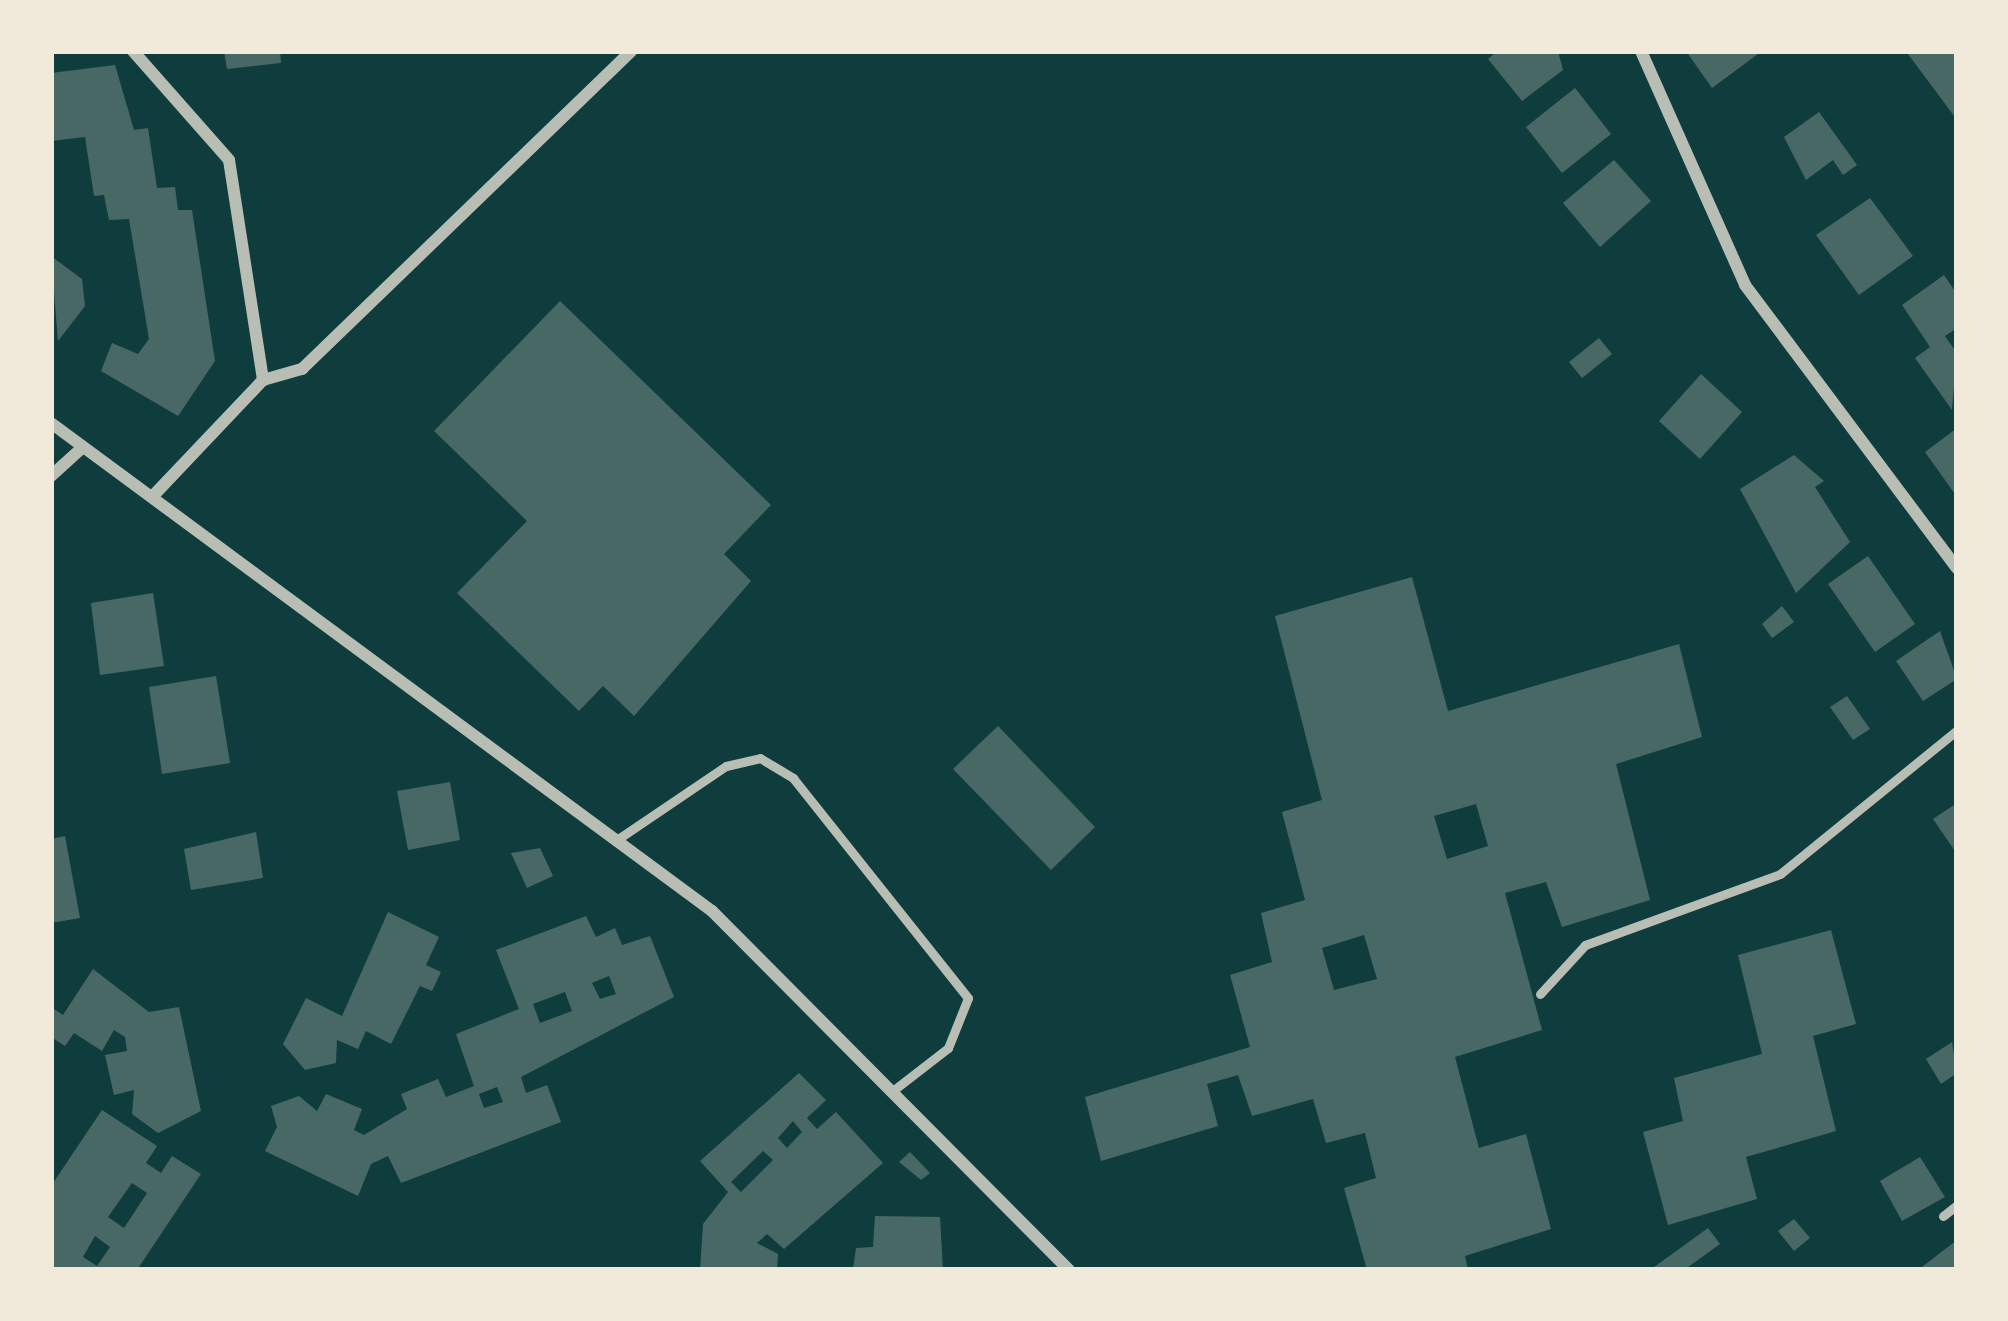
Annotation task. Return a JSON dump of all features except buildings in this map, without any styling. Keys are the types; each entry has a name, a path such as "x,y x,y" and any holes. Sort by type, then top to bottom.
{"street":[{"path":"133,51 229,160 263,380"},
{"path":"152,497 263,380 302,368 632,51"},
{"path":"1641,51 1745,285 1957,568"},
{"path":"51,423 712,911 895,1089 1069,1270"},
{"path":"51,476 83,447"}],"lane":[{"path":"1540,994 1585,945 1780,874 1957,730"},
{"path":"618,838 726,766 760,758 794,778 968,998 948,1048 895,1089"},
{"path":"1943,1216 1957,1205"}]}
